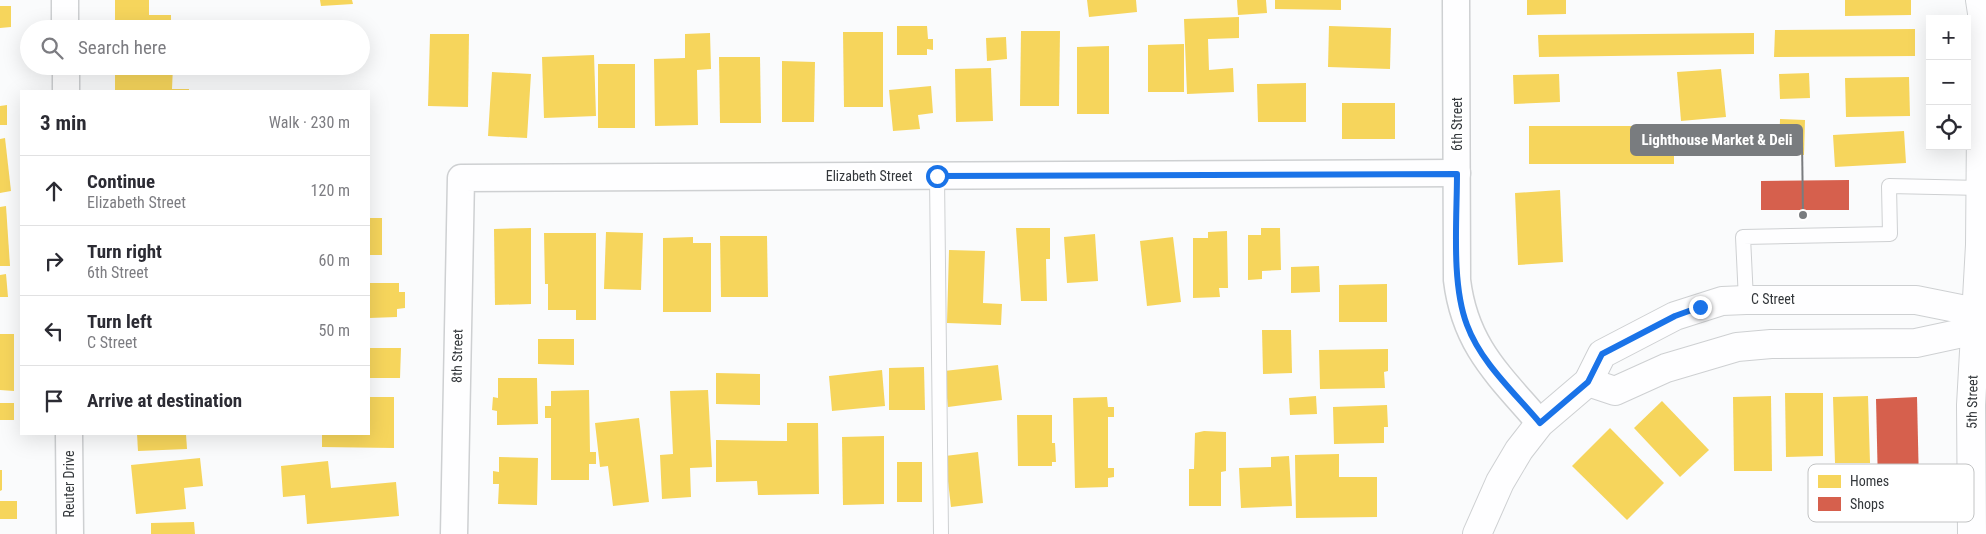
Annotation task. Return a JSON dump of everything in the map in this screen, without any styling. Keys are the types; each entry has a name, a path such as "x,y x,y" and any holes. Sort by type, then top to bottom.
{"main road":[{"name":"5th Street","path":"1971,464 1971,405 1981,321 1982,13 1980,0"},
{"name":"C Street","path":"1540,423 1588,382 1602,354 1646,330 1700,307 1722,301 1916,300 1981,321"},
{"path":"1588,382 1615,391 1666,368 1736,347 1771,344 1916,343 1981,321"},
{"path":"1477,534 1500,482 1519,450 1540,423"}],"street":[{"path":"65,0 66,20"},
{"name":"6th Street","path":"1456,0 1457,280 1460,305 1467,327 1491,366 1540,423"},
{"path":"66,75 66,90"},
{"name":"Elizabeth Street","path":"461,178 1457,174"},
{"name":"8th Street","path":"454,534 461,178"},
{"name":"Reuter Drive","path":"69,435 70,534"}],"lane":[{"path":"937,176 941,534"},
{"path":"1746,300 1743,237 1890,234 1889,186 1981,188"}],"building: Homes":[{"path":"115,0 149,0 149,15 171,15 171,20 115,20"},
{"path":"320,0 352,0 353,4 321,6"},
{"path":"1087,0 1136,0 1137,12 1089,17"},
{"path":"1237,0 1266,0 1267,13 1238,15"},
{"path":"1275,0 1341,0 1341,10 1275,9"},
{"path":"1527,0 1566,0 1566,14 1527,15"},
{"path":"1845,0 1911,0 1911,15 1845,16"},
{"path":"0,6 11,6 11,27 0,28"},
{"path":"1239,17 1239,38 1208,39 1209,70 1233,68 1234,92 1187,94 1184,19"},
{"path":"897,26 927,26 928,39 933,39 933,50 927,49 927,55 897,55"},
{"path":"1329,26 1391,28 1390,69 1328,67"},
{"path":"1915,29 1915,56 1774,57 1775,30"},
{"path":"1021,31 1060,31 1059,106 1020,106"},
{"path":"843,32 883,32 883,107 844,107"},
{"path":"710,33 711,69 697,70 698,125 655,126 654,59 685,58 685,34"},
{"path":"1754,33 1754,54 1539,57 1538,35"},
{"path":"430,34 469,34 468,107 428,106"},
{"path":"1006,37 1007,59 987,61 986,38"},
{"path":"1184,44 1184,92 1148,92 1148,45"},
{"path":"1109,46 1109,114 1077,114 1077,47"},
{"path":"594,55 596,116 544,118 542,57"},
{"path":"719,57 760,57 761,123 720,123"},
{"path":"782,61 815,62 814,122 782,122"},
{"path":"598,64 635,64 635,128 598,128"},
{"path":"991,68 993,121 956,122 955,69"},
{"path":"1721,69 1726,117 1681,121 1677,72"},
{"path":"492,72 531,74 527,138 488,136"},
{"path":"1809,73 1810,98 1780,99 1779,74"},
{"path":"1559,74 1560,102 1514,104 1513,75"},
{"path":"115,75 173,75 172,89 189,89 189,90 115,90"},
{"path":"1909,77 1910,116 1846,117 1845,78"},
{"path":"1306,83 1306,122 1258,122 1257,84"},
{"path":"931,86 933,113 918,115 920,129 893,131 889,90"},
{"path":"1342,103 1395,103 1395,139 1342,139"},
{"path":"7,105 7,125 0,125 0,106"},
{"path":"1780,119 1805,120 1804,155 1779,154"},
{"path":"1529,126 1674,126 1674,164 1529,164"},
{"path":"1904,131 1906,163 1835,167 1833,135"},
{"path":"5,138 11,191 0,193 0,139"},
{"path":"1560,190 1563,262 1518,265 1515,193"},
{"path":"6,206 10,266 0,266 0,207"},
{"path":"370,218 382,218 382,255 370,255"},
{"path":"531,228 531,304 495,305 494,229"},
{"path":"1016,228 1050,228 1050,259 1046,259 1047,301 1021,301"},
{"path":"1261,228 1280,228 1281,270 1262,271 1262,279 1248,280 1248,235 1261,235"},
{"path":"1227,231 1228,288 1219,288 1220,297 1193,298 1193,238 1208,238 1208,232"},
{"path":"606,232 643,233 641,290 604,289"},
{"path":"544,233 596,233 596,320 576,320 576,310 548,310 548,284 545,284"},
{"path":"1095,234 1098,281 1067,283 1064,237"},
{"path":"720,236 767,236 768,297 721,297"},
{"path":"693,237 693,243 711,243 711,312 663,312 663,238"},
{"path":"1173,237 1181,302 1147,306 1140,241"},
{"path":"949,250 985,251 983,303 1002,304 1001,325 947,323"},
{"path":"1319,266 1320,292 1291,293 1291,267"},
{"path":"6,274 8,297 0,297 0,275"},
{"path":"370,283 399,283 399,292 405,292 405,308 397,309 397,317 370,318"},
{"path":"1387,284 1387,322 1339,322 1339,285"},
{"path":"1262,330 1291,330 1292,373 1263,374"},
{"path":"0,334 14,334 14,391 0,390"},
{"path":"538,339 574,339 574,365 538,364"},
{"path":"370,348 401,348 400,378 370,378"},
{"path":"1388,349 1388,371 1384,372 1385,388 1320,389 1319,350"},
{"path":"998,365 1002,400 948,407 944,371"},
{"path":"924,367 925,410 889,410 889,368"},
{"path":"882,370 885,406 832,411 829,376"},
{"path":"716,373 760,374 760,405 716,404"},
{"path":"498,378 537,378 538,424 497,425 497,411 492,410 493,397 498,398"},
{"path":"589,390 590,452 596,452 596,464 589,464 589,480 551,480 551,418 545,418 545,406 551,406 551,391"},
{"path":"708,390 712,467 690,468 691,497 662,499 660,455 673,454 670,391"},
{"path":"1785,393 1823,393 1823,456 1786,457"},
{"path":"1316,396 1317,414 1290,415 1289,398"},
{"path":"1771,396 1772,471 1734,471 1733,397"},
{"path":"1868,396 1870,463 1835,463 1833,397"},
{"path":"370,397 394,397 394,448 322,447 322,435 370,435"},
{"path":"1107,397 1108,407 1114,407 1114,417 1108,417 1108,468 1114,468 1114,477 1108,478 1108,487 1075,488 1073,398"},
{"path":"1662,401 1709,450 1680,477 1634,428"},
{"path":"0,403 14,403 14,420 0,420"},
{"path":"1387,405 1388,427 1384,427 1384,443 1334,444 1333,407"},
{"path":"1017,415 1052,415 1052,443 1055,443 1056,462 1052,462 1052,466 1018,466"},
{"path":"639,418 649,502 613,506 608,466 600,467 595,423"},
{"path":"787,423 818,423 819,494 758,495 757,481 716,482 716,440 787,441"},
{"path":"1610,428 1664,483 1627,520 1572,466"},
{"path":"1204,431 1226,432 1226,471 1221,472 1221,506 1189,506 1189,469 1194,469 1195,433"},
{"path":"137,435 186,435 187,449 138,451"},
{"path":"884,436 884,504 843,505 842,437"},
{"path":"978,452 983,503 951,507 945,456"},
{"path":"1339,454 1339,477 1377,477 1377,517 1296,518 1295,455"},
{"path":"1289,456 1292,506 1241,508 1239,468 1271,467 1271,457"},
{"path":"499,457 538,458 537,505 498,504 499,484 493,484 493,471 499,472"},
{"path":"200,458 203,486 184,488 186,509 136,514 131,465"},
{"path":"328,461 331,488 396,482 399,516 307,524 305,495 283,497 281,466"},
{"path":"897,462 922,462 922,502 897,502"},
{"path":"0,470 2,470 2,490 0,491"},
{"path":"0,501 17,501 17,519 0,519"},
{"path":"194,522 195,534 151,534 151,523"}],"building: Shops":[{"path":"1849,180 1849,210 1761,210 1761,181"},
{"path":"1917,397 1919,464 1877,464 1876,399"}],"place":[{"name":"Lighthouse Market & Deli","path":"1803,215"}],"route":[{"path":"937,176 1457,174 1457,280 1460,305 1467,327 1478,348 1491,366 1540,423 1588,382 1602,354 1675,316 1700,307"}]}
